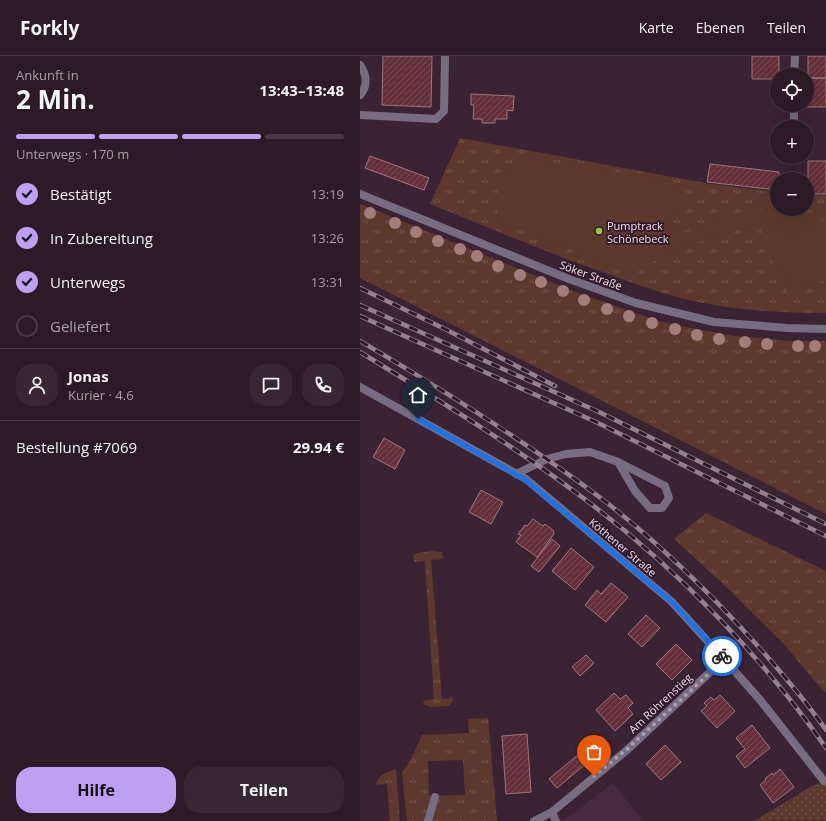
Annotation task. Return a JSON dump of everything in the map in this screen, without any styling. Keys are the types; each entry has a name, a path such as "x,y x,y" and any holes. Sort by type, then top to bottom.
{"street":[{"path":"360,115 436,119 444,111 445,56"},
{"path":"794,68 795,56"},
{"path":"360,65 366,78 366,85 360,95"},
{"name":"Söker Straße","path":"360,194 569,279 636,303 714,322 787,328 826,329"},
{"name":"Köthener Straße","path":"360,388 526,480 671,601 724,658 761,701 824,781"},
{"path":"516,474 547,460 566,454 590,452 618,462 665,486 670,498 662,508 650,508 635,491 618,462"},
{"name":"Am Röhrenstieg","path":"534,821 552,812 626,750 724,658"},
{"path":"428,821 435,797"},
{"path":"552,812 556,821"}],"shaded area":[{"path":"613,783 643,821 561,821 574,813"}],"green space":[{"path":"460,138 711,184 770,191 770,216 814,216 814,196 826,195 826,313 735,308 699,302 671,295 630,282 557,255 430,204"},
{"name":"Pumptrack Schönebeck","path":"521,157 662,179 671,182 681,191 679,209 670,227 679,235 728,218 770,208 770,216 804,216 826,222 826,281 815,283 804,288 800,299 785,297 789,284 760,244 764,223 709,238 669,253 633,274 501,222 497,209 497,200 498,194 508,174"},
{"path":"360,204 575,292 659,321 735,336 791,341 826,341 826,514 360,278"},
{"path":"706,513 826,571 825,693 782,642 720,581 674,539"},
{"path":"432,551 442,552 443,559 431,560 442,699 453,698 453,701 449,706 430,707 424,704 423,701 434,699 425,561 414,562 413,557 416,553"},
{"path":"488,718 497,821 407,821 402,773 410,761 422,735 469,733 468,719","holes":["463,760 465,795 429,796 428,761"]},
{"path":"396,769 400,821 390,821 387,784 376,785 381,776"},
{"path":"826,780 826,821 754,821 812,786"}],"building":[{"path":"383,56 432,56 431,107 382,105"},
{"path":"752,56 779,56 779,68 770,68 770,79 752,79"},
{"path":"808,56 826,56 826,78 814,78 814,68 808,68"},
{"path":"814,78 826,78 826,107 814,107"},
{"path":"471,94 514,96 513,111 507,110 507,119 495,119 495,123 482,123 482,119 473,119 474,105 471,105"},
{"path":"370,156 429,178 424,190 365,168"},
{"path":"814,161 826,161 826,194 814,194 814,172 808,172 808,164 814,164"},
{"path":"710,164 779,172 770,172 770,189 707,182"},
{"path":"384,438 405,450 395,469 373,457"},
{"path":"481,490 503,502 491,524 469,512"},
{"path":"533,519 543,526 545,524 554,531 554,534 537,557 516,542 521,535 518,534 525,525 527,526"},
{"path":"552,539 560,546 539,572 531,566"},
{"path":"571,548 594,567 575,590 552,571"},
{"path":"611,583 628,597 606,622 585,605 597,590 601,594"},
{"path":"646,615 660,628 642,647 628,634"},
{"path":"676,644 692,660 672,680 656,664"},
{"path":"586,655 594,663 580,676 572,667"},
{"path":"614,693 620,699 626,695 633,703 628,708 633,714 615,731 596,710"},
{"path":"720,695 735,711 717,728 701,711 707,706 704,703 711,697 714,700"},
{"path":"752,725 770,748 745,768 736,756 745,749 736,738"},
{"path":"527,734 531,792 506,794 502,736"},
{"path":"665,745 681,762 661,780 646,764"},
{"path":"580,753 588,762 557,788 549,779"},
{"path":"780,769 794,787 773,803 760,785 772,773 773,775"}],"railway":[{"path":"360,288 447,330 555,386"},
{"path":"360,305 599,412 826,524"},
{"path":"360,316 596,422 826,536"},
{"path":"360,341 453,397 513,436 623,515 682,568 738,625 792,686 826,730"},
{"path":"360,352 509,446 567,486 627,532 689,589 749,650 802,715 826,748"}],"way so far":[{"path":"594,776 626,750 714,669 724,658 722,656"}],"place":[{"name":"Pumptrack Schönebeck","path":"599,231"}],"route":[{"path":"418,419 526,480 671,601 722,656"}]}
